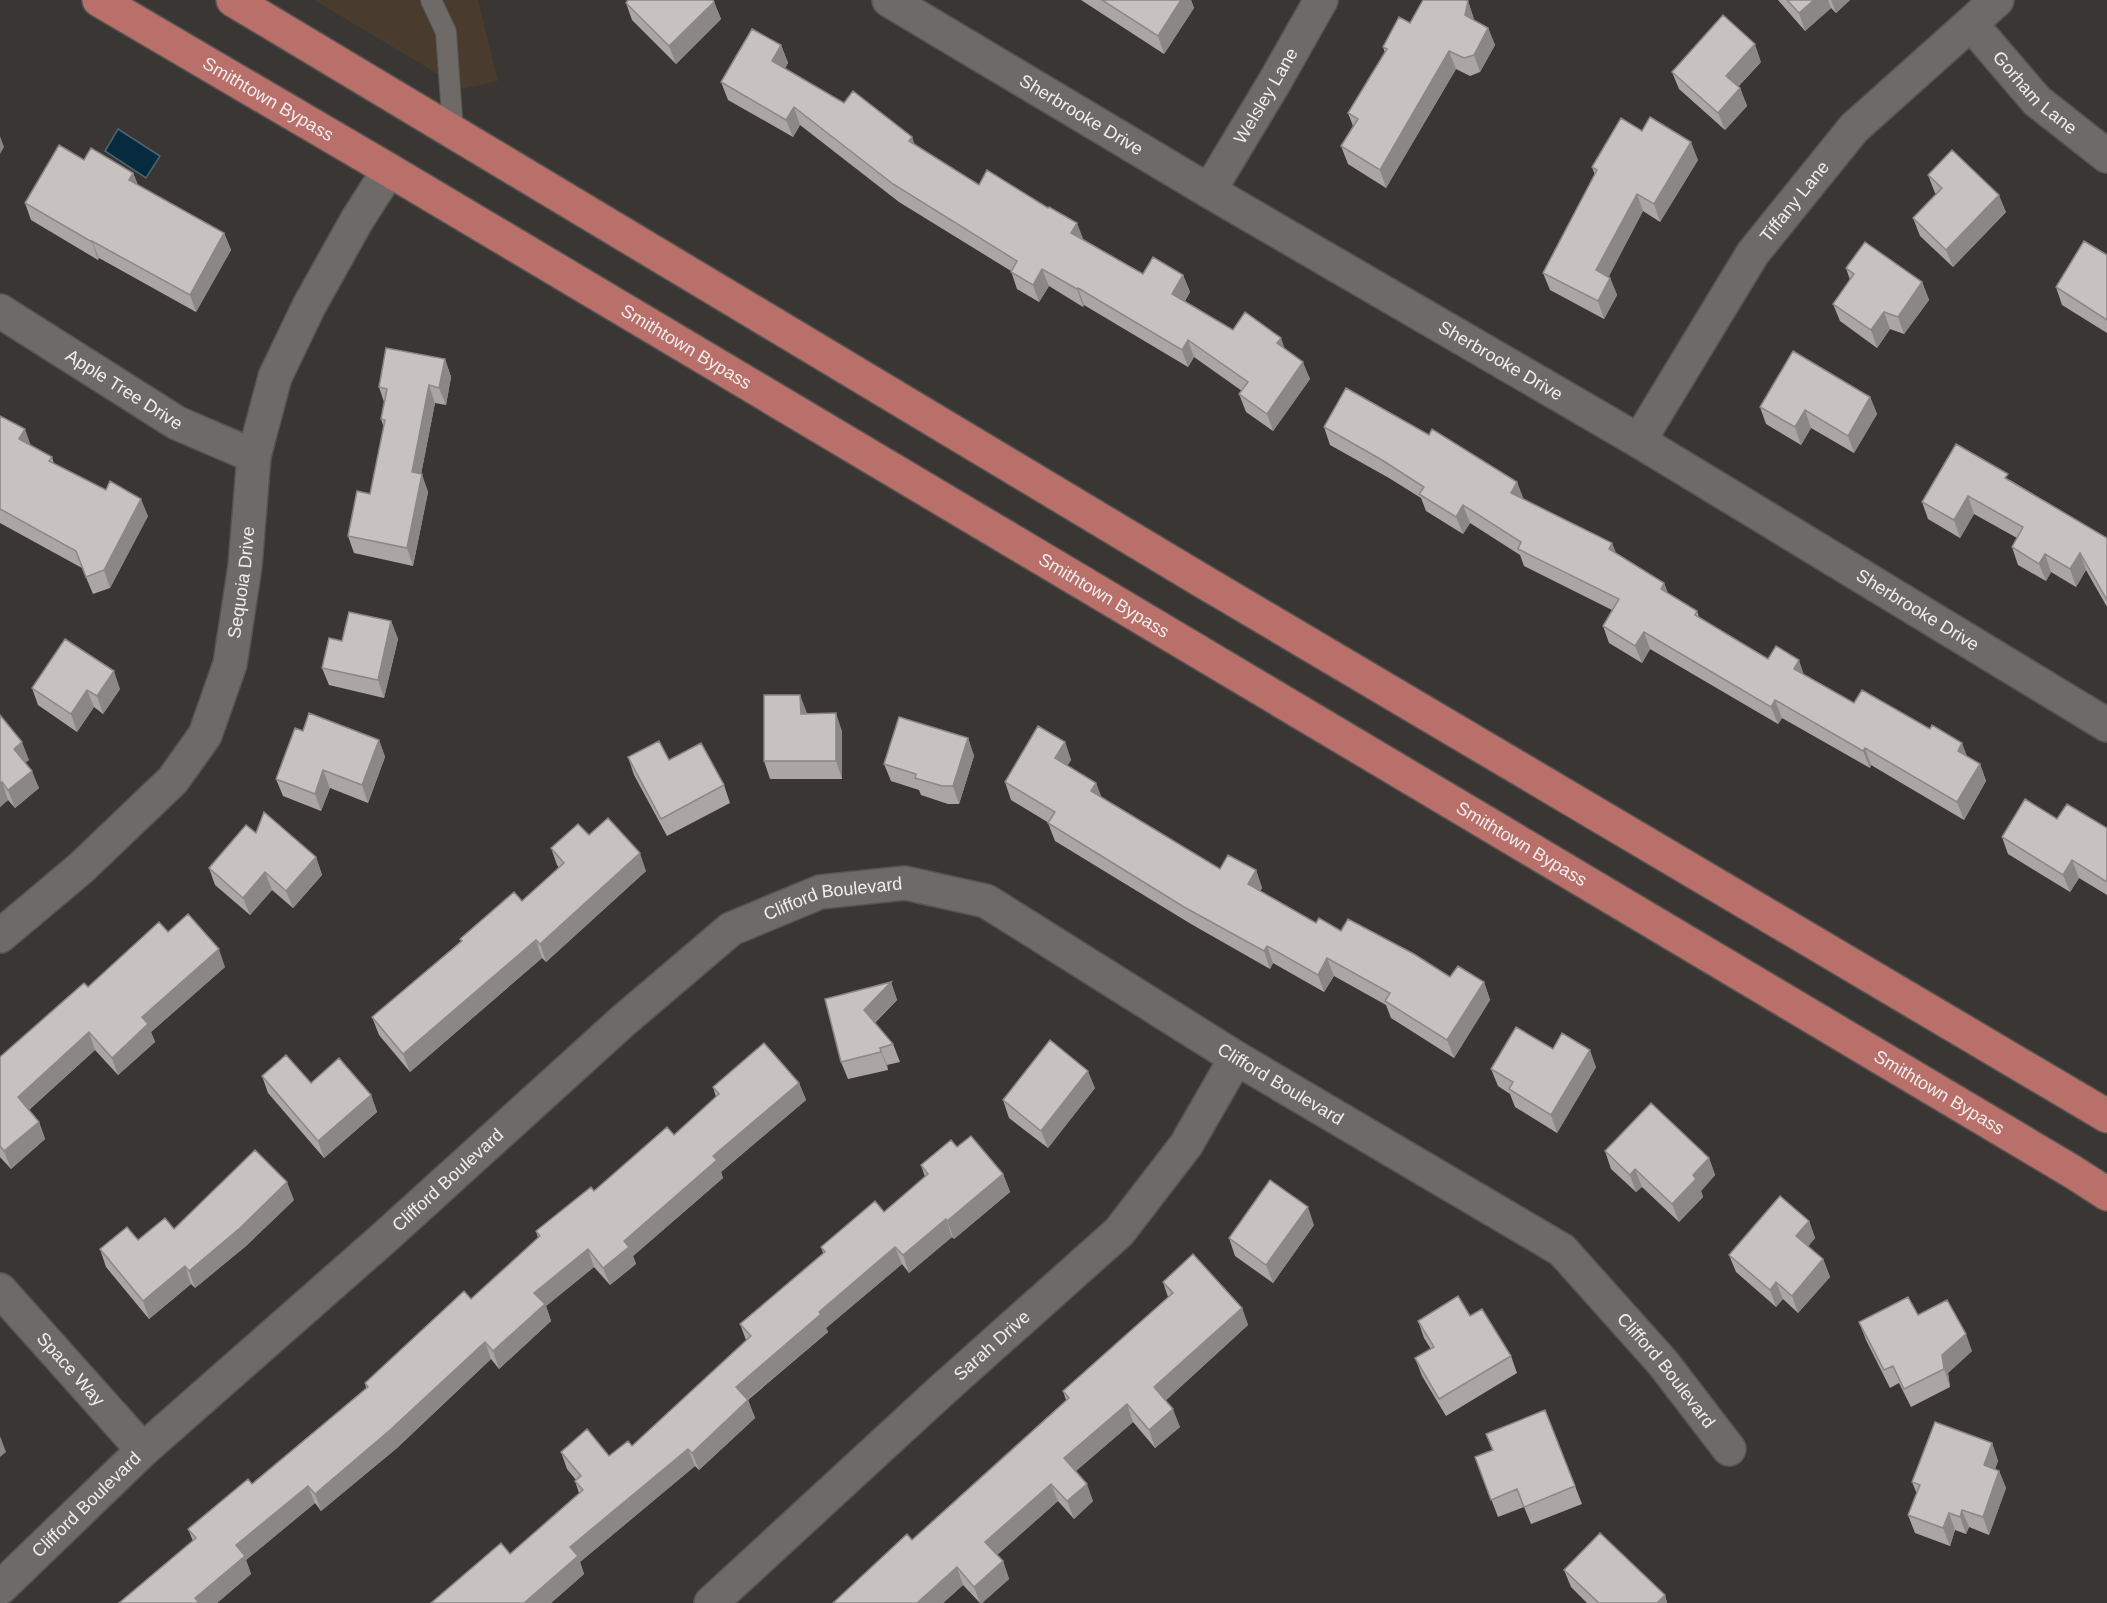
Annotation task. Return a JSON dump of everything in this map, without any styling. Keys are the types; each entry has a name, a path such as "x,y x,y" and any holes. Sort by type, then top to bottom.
{"highway":[{"name":"Smithtown Bypass","path":"99,0 389,170 2107,1194"},
{"path":"233,0 1179,567 2107,1116"}],"street":[{"name":"Sherbrooke Drive","path":"889,0 1209,191 1640,441 2107,725"},
{"name":"Welsley Lane","path":"1209,191 1321,0"},
{"name":"Tiffany Lane","path":"1640,441 1753,253 1854,128 1997,0"},
{"name":"Gorham Lane","path":"1971,24 2037,101 2107,156"},
{"name":"Sequoia Drive","path":"0,936 81,868 173,780 205,735 230,664 244,566 254,456 275,377 304,316 357,220 389,170"},
{"name":"Apple Tree Drive","path":"0,310 177,423 254,456"},
{"name":"Clifford Boulevard","path":"0,1588 143,1450 385,1237 624,1020 730,929 820,892 905,883 986,901 1236,1058 1562,1250 1663,1363 1729,1449"},
{"name":"Sarah Drive","path":"711,1603 941,1391 1119,1232 1186,1145 1236,1058"},
{"name":"Space Way","path":"0,1290 143,1450"}],"lane":[{"path":"431,0 446,32 453,131"}],"shaded area":[{"path":"314,0 478,0 498,81 463,89"}],"water":[{"path":"118,129 160,156 146,178 105,151"}],"building":[{"path":"628,0 713,0 714,2 669,46 626,3"},
{"path":"1102,0 1181,0 1158,36"},
{"path":"1423,0 1466,0 1468,1 1465,15 1488,28 1474,55 1464,58 1449,51 1380,170 1341,146 1358,119 1348,113 1387,49 1383,47 1399,17 1410,23"},
{"path":"1787,0 1814,0 1799,13"},
{"path":"1723,15 1755,44 1726,76 1740,88 1718,113 1672,72"},
{"path":"752,29 781,45 772,61 844,103 853,91 912,137 909,141 979,185 987,170 1077,223 1071,233 1143,274 1153,257 1183,275 1172,294 1233,330 1245,312 1281,338 1277,343 1303,362 1267,414 1239,394 1248,382 1188,340 1182,350 1042,269 1033,285 1011,272 1017,261 893,184 794,107 786,120 721,82"},
{"path":"1650,117 1691,142 1654,204 1637,194 1596,270 1610,278 1598,301 1543,273 1597,170 1592,167 1621,118 1642,131"},
{"path":"59,145 84,160 91,148 133,173 129,180 224,233 190,295 25,203"},
{"path":"1952,150 1999,195 1946,250 1913,218 1942,188 1928,175"},
{"path":"2084,241 2107,255 2107,320 2056,287"},
{"path":"1865,242 1922,282 1898,317 1884,312 1871,330 1833,304 1854,274 1846,268"},
{"path":"386,348 445,359 439,388 429,385 412,472 422,474 407,548 348,536 357,491 370,494 385,420 381,419 387,389 379,387"},
{"path":"1793,351 1870,397 1848,436 1805,410 1795,427 1760,407"},
{"path":"1346,388 1429,435 1432,429 1517,482 1511,493 1612,543 1609,549 1664,583 1661,589 1697,611 1695,615 1768,659 1776,646 1799,660 1794,669 1854,703 1862,690 1930,729 1932,725 1962,743 1958,751 1980,764 1957,802 1865,748 1863,751 1775,700 1771,707 1644,632 1635,646 1603,626 1619,599 1518,549 1521,542 1463,505 1456,517 1419,494 1424,487 1324,427"},
{"path":"0,416 25,429 19,439 52,457 49,461 106,490 110,481 141,499 104,570 86,577 76,551 0,509"},
{"path":"1956,444 2008,474 2005,478 2107,538 2107,600 2080,553 2070,569 2045,554 2039,564 2012,547 2023,527 1968,496 1954,520 1922,502"},
{"path":"349,612 391,621 378,680 322,668 329,638 342,641"},
{"path":"65,639 114,671 97,696 87,690 71,714 32,688"},
{"path":"764,695 800,695 801,714 836,713 836,761 764,761"},
{"path":"309,713 379,740 362,785 323,770 315,794 276,779 295,728 303,731"},
{"path":"0,715 22,742 14,749 32,771 8,790 2,782 0,784"},
{"path":"899,717 968,738 953,786 942,786 915,778 916,774 884,764"},
{"path":"1038,726 1065,742 1055,758 1096,783 1091,791 1220,869 1228,855 1256,870 1248,884 1316,923 1319,918 1341,931 1348,919 1414,954 1450,977 1458,966 1484,982 1447,1040 1385,1001 1390,993 1327,958 1318,975 1267,946 1264,951 1184,907 1048,823 1055,812 1005,782"},
{"path":"659,741 669,760 701,743 724,785 661,819 628,757"},
{"path":"2025,799 2057,819 2067,804 2107,828 2107,882 2072,860 2063,875 2002,837"},
{"path":"264,812 316,857 286,891 265,872 243,898 209,868 246,825 256,833"},
{"path":"608,818 640,853 540,944 536,940 403,1054 372,1017 462,941 460,939 514,892 522,901 564,863 551,848 578,824 589,835"},
{"path":"188,914 219,949 142,1017 148,1024 112,1058 89,1032 18,1097 39,1122 4,1151 0,1146 0,1057 84,983 88,987 159,922 168,932"},
{"path":"891,982 864,1010 893,1044 880,1048 881,1052 841,1062 825,999"},
{"path":"1516,1027 1553,1049 1562,1033 1590,1050 1551,1115 1509,1089 1513,1082 1491,1069"},
{"path":"1050,1040 1088,1071 1041,1131 1003,1100"},
{"path":"764,1043 799,1083 713,1156 717,1160 624,1241 629,1247 603,1268 588,1249 534,1293 545,1304 493,1351 485,1342 390,1430 315,1494 308,1486 236,1545 245,1556 195,1598 199,1603 119,1603 196,1538 188,1529 248,1479 252,1484 368,1387 365,1383 464,1291 471,1299 540,1236 536,1231 591,1187 594,1191 667,1127 674,1135 719,1094 713,1087"},
{"path":"286,1055 311,1083 339,1058 371,1095 318,1141 262,1076"},
{"path":"1651,1103 1709,1158 1693,1175 1696,1179 1672,1204 1635,1169 1630,1175 1605,1151"},
{"path":"971,1136 1003,1174 903,1255 895,1247 819,1312 821,1314 736,1387 748,1400 692,1453 688,1449 570,1547 578,1556 524,1603 431,1603 501,1543 510,1554 583,1490 575,1481 581,1476 561,1452 587,1429 609,1456 628,1441 632,1446 751,1336 740,1324 825,1252 821,1247 875,1201 884,1212 928,1174 921,1165 951,1140 957,1147"},
{"path":"255,1150 287,1182 240,1228 189,1271 185,1266 143,1301 100,1249 127,1227 138,1240 165,1218 174,1229"},
{"path":"1270,1180 1308,1207 1266,1265 1229,1238"},
{"path":"1780,1196 1809,1221 1796,1236 1823,1259 1792,1296 1776,1282 1770,1290 1729,1255"},
{"path":"1193,1254 1242,1308 1154,1387 1173,1409 1149,1430 1127,1404 1064,1458 1087,1484 1067,1501 1051,1484 985,1542 1003,1561 974,1587 957,1567 917,1603 833,1603 907,1534 912,1540 1069,1398 1063,1391 1173,1293 1163,1282"},
{"path":"1458,1296 1470,1316 1482,1309 1511,1356 1439,1399 1415,1358 1434,1347 1418,1321"},
{"path":"1908,1297 1918,1315 1947,1300 1966,1334 1942,1355 1944,1369 1904,1389 1893,1366 1884,1370 1859,1322"},
{"path":"1545,1410 1575,1486 1524,1507 1517,1489 1491,1500 1475,1457 1493,1450 1486,1434"},
{"path":"1935,1422 1992,1443 1984,1465 1999,1471 1983,1517 1962,1510 1960,1517 1949,1513 1943,1528 1908,1515 1920,1485 1912,1482"},
{"path":"1600,1533 1665,1595 1657,1603 1599,1603 1564,1570"}]}
